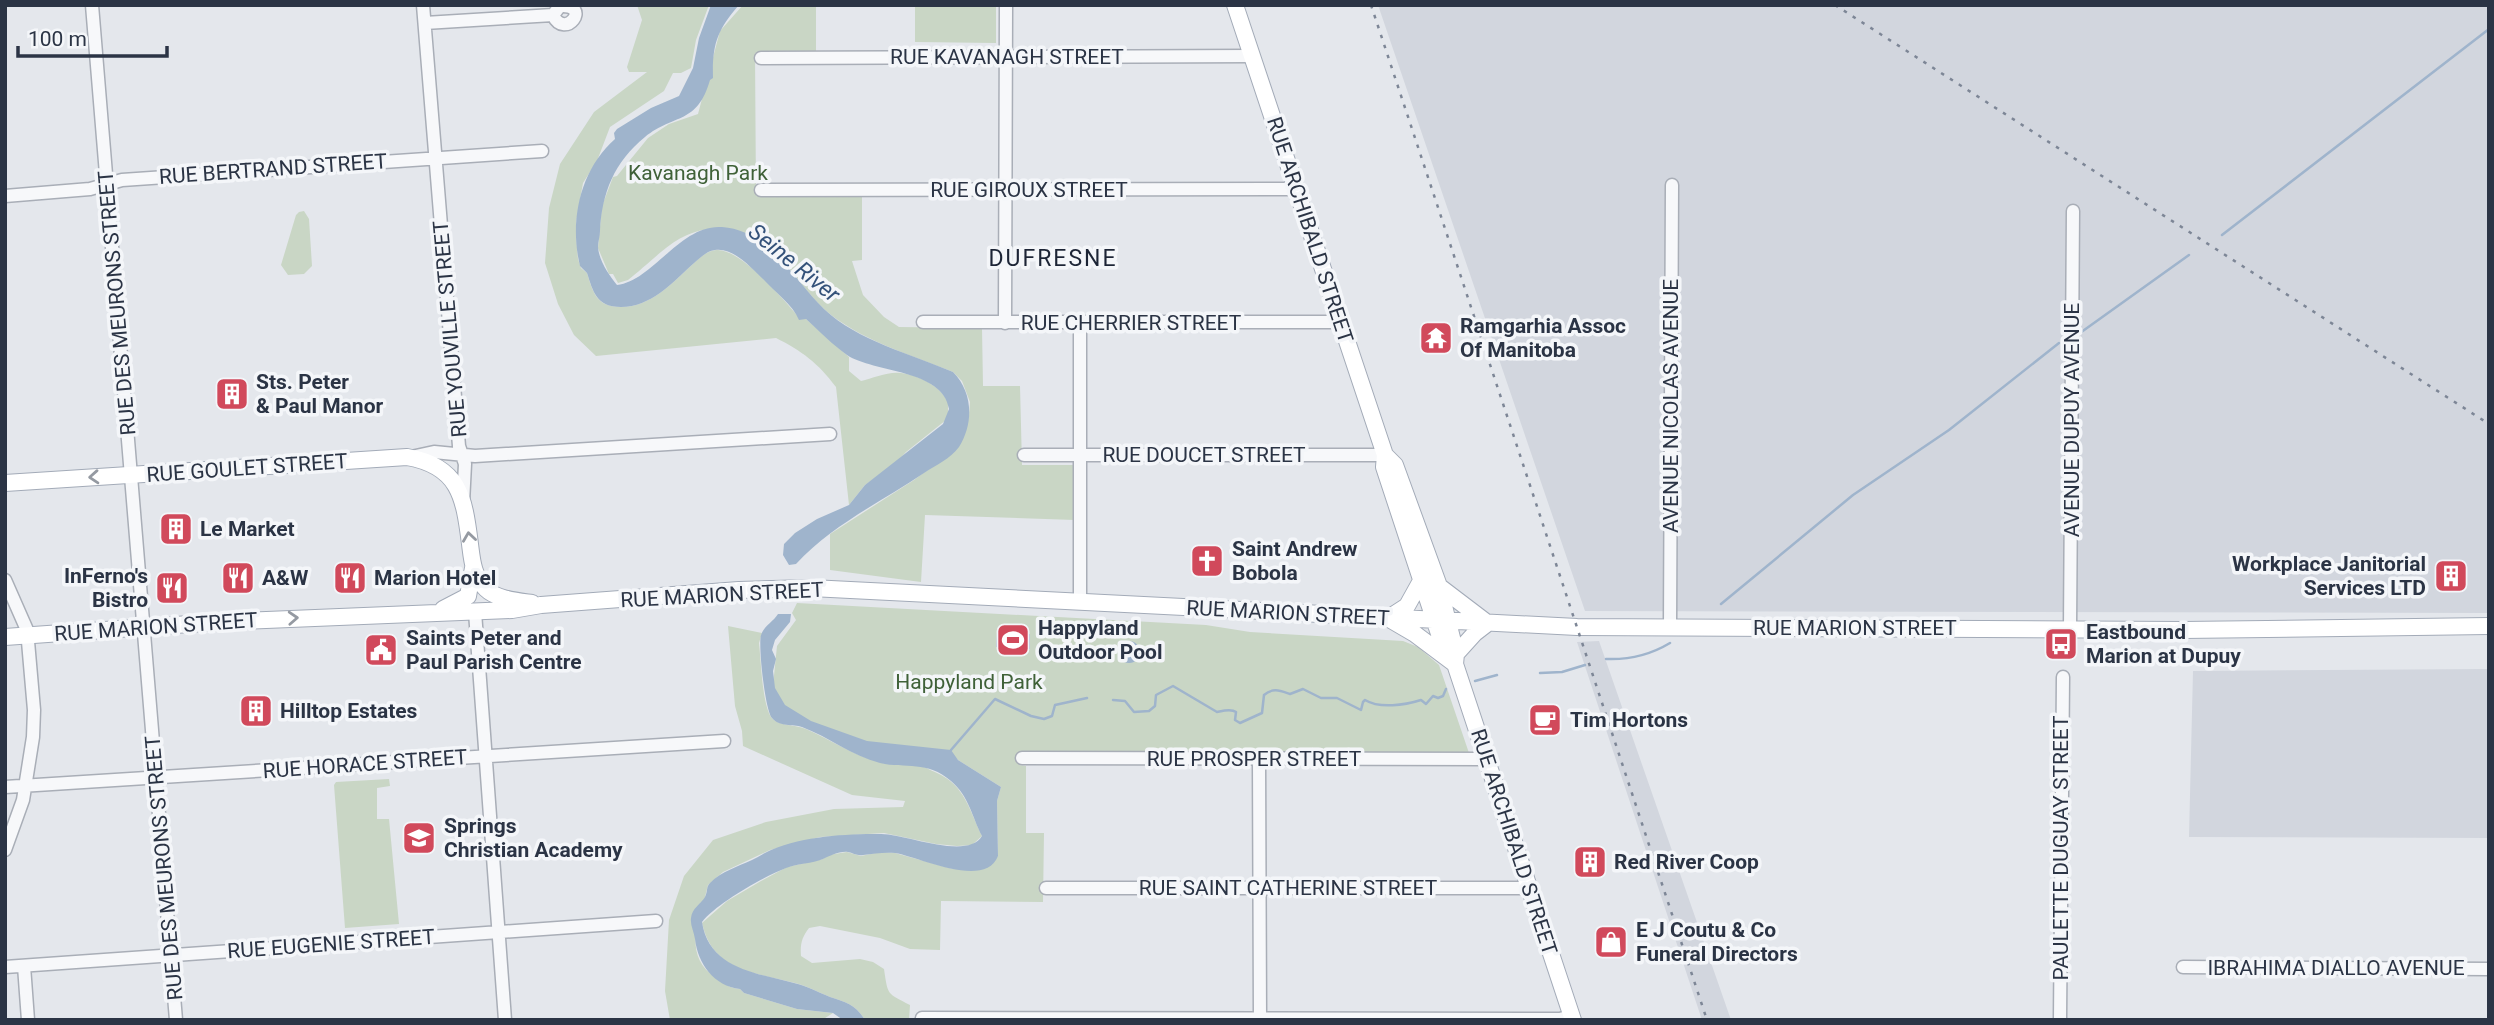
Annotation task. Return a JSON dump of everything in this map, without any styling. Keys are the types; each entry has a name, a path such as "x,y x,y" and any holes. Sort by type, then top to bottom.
{"main road":[{"name":"RUE ARCHIBALD STREET","path":"1235,5 1385,456 1384,467 1422,579 1442,621 1572,1018"},
{"name":"RUE ARCHIBALD STREET","path":"1385,456 1395,465 1439,586 1442,621"},
{"name":"RUE GOULET STREET","path":"5,483 407,457 440,467 455,484 463,506"},
{"name":"RUE YOUVILLE STREET","path":"463,506 473,568"},
{"path":"473,568 486,589 506,598 541,605"},
{"path":"437,612 468,596 473,568"},
{"path":"1388,618 1404,611 1422,579"},
{"path":"1388,618 1454,661 1475,633 1488,623 1439,586"},
{"name":"RUE MARION STREET","path":"5,637 144,626 512,610 541,605 739,590 811,588 1442,621 1670,628 2489,626"}],"street":[{"name":"RUE DES MEURONS STREET","path":"92,5 176,1020"},
{"name":"RUE YOUVILLE STREET","path":"423,5 461,454 466,464 463,506"},
{"path":"1005,323 1006,5"},
{"path":"425,23 553,15"},
{"name":"RUE KAVANAGH STREET","path":"761,58 1252,56"},
{"name":"RUE BERTRAND STREET","path":"5,196 90,189 122,180 542,150"},
{"name":"AVENUE NICOLAS AVENUE","path":"1670,628 1672,185"},
{"name":"RUE GIROUX STREET","path":"761,190 1296,189"},
{"name":"AVENUE DUPUY AVENUE","path":"2070,629 2073,211"},
{"name":"RUE CHERRIER STREET","path":"923,322 1340,322"},
{"path":"1080,323 1080,602"},
{"path":"407,457 435,452 475,456 830,434"},
{"name":"RUE DOUCET STREET","path":"1024,455 1385,456"},
{"path":"5,580 28,635 34,710 26,786 19,817 5,850"},
{"path":"475,612 505,1020"},
{"name":"PAULETTE DUGUAY STREET","path":"2060,1020 2063,677"},
{"name":"RUE HORACE STREET","path":"5,787 724,741"},
{"name":"RUE PROSPER STREET","path":"1022,758 1487,759"},
{"path":"1259,759 1260,1019"},
{"name":"RUE SAINT CATHERINE STREET","path":"1046,888 1530,888"},
{"name":"RUE EUGENIE STREET","path":"5,967 656,921"},
{"path":"24,966 28,1020"},
{"name":"IBRAHIMA DIALLO AVENUE","path":"2183,967 2489,969"},
{"path":"922,1018 1572,1018"}],"shaded area":[{"path":"1378,5 2489,5 2489,613 1585,611"},
{"path":"1599,641 1731,1020 1702,1020 1577,642"},
{"path":"2489,669 2489,838 2189,837 2193,671"}],"green space":[{"path":"637,5 709,5 696,40 691,68 681,73 673,73 664,91 610,127 597,161 583,183 576,222 581,268 587,273 594,292 601,301 613,306 632,306 660,293 706,253 726,251 748,265 798,316 806,319 849,357 849,371 861,381 901,373 922,379 940,391 948,402 946,420 896,463 865,485 849,505 836,387 816,364 802,353 776,338 596,356 574,335 558,304 545,263 549,208 560,164 594,112 647,72 629,72 627,67 642,20"},
{"name":"Kavanagh Park","path":"743,5 816,5 816,51 755,53 756,196 862,195 862,260 852,261 863,295 884,317 899,327 982,328 983,386 1020,386 1022,465 1074,465 1075,520 925,515 921,582 830,570 830,534 914,480 959,446 969,416 970,402 962,381 953,372 886,346 838,320 817,302 775,253 765,244 744,233 719,228 695,232 669,245 628,280 618,283 613,274 609,274 598,248 602,206 613,177 617,176 648,138 669,124 698,114 720,31"},
{"path":"915,5 996,5 996,43 915,42"},
{"path":"304,211 309,219 312,266 304,274 288,275 281,265 296,215"},
{"name":"Happyland Park","path":"797,603 1206,625 1250,632 1403,641 1418,647 1439,665 1469,753 1019,754 1019,765 1026,766 1026,833 1044,833 1043,902 941,901 940,950 910,949 880,938 820,926 809,928 805,934 801,944 801,956 812,963 860,959 873,962 884,969 890,993 910,1005 909,1020 865,1020 854,1007 846,1003 799,984 750,972 725,961 707,939 702,923 727,901 761,881 787,867 823,859 828,855 847,852 861,856 880,852 895,853 953,869 986,867 998,856 997,801 1001,787 951,753 869,744 799,719 772,695 777,646 796,620 792,613"},
{"path":"728,626 762,633 759,643 764,692 768,710 774,720 806,729 869,759 889,764 912,764 946,778 966,800 982,836 972,845 957,846 884,833 820,837 770,850 723,872 708,885 704,901 700,903 696,935 697,953 707,970 725,984 744,993 797,1009 833,1013 822,1020 670,1020 665,991 669,920 684,876 713,840 766,822 834,809 903,807 905,801 852,795 743,746 735,706"},
{"path":"389,779 390,786 377,788 377,819 389,819 399,924 345,928 334,785 336,782"}],"water":[{"path":"711,5 739,5 717,38 713,78 699,105 645,137 634,147 618,168 607,191 598,247 608,272 617,285 630,281 643,274 693,234 707,228 739,230 767,247 824,309 838,320 886,346 953,372 968,398 967,428 955,451 943,462 825,537 796,564 789,565 783,555 784,544 795,533 817,519 849,505 865,485 943,424 949,409 944,396 921,379 847,355 806,319 799,320 788,304 764,280 729,252 709,252 660,293 632,306 606,304 594,292 587,273 580,266 577,249 577,214 586,181 593,166 615,139 614,133 617,129 651,108 679,96 693,68 699,38"},
{"path":"778,614 791,614 790,622 775,640 772,650 776,659 773,671 775,688 785,705 811,721 867,741 951,750 958,760 1001,787 997,801 998,856 991,866 965,871 895,853 861,855 841,852 819,861 791,866 765,878 729,899 702,922 706,938 724,959 750,972 803,986 846,1003 854,1007 865,1020 843,1020 833,1013 797,1009 744,993 715,978 700,957 691,921 693,911 705,897 709,885 725,872 771,850 811,839 880,834 934,844 963,846 974,843 982,836 962,793 942,774 916,766 890,765 870,760 812,731 778,723 772,718 765,691 760,641 762,632"},
{"name":"Happyland Outdoor Pool","path":"997,632 1030,634 1030,649 996,647"},
{"path":"1129,641 1137,644 1140,652 1137,660 1129,663 1121,660 1118,652 1121,644"}],"waterway":[{"path":"2222,235 2489,29"},
{"path":"2080,333 2189,255"},
{"path":"1721,604 1853,495 1949,430 2059,343"},
{"path":"1606,659 1639,656 1670,643"},
{"path":"1540,673 1562,672 1585,665"},
{"path":"1475,681 1497,675"},
{"path":"1113,700 1125,701 1134,712 1149,711 1155,706 1156,695 1173,686 1217,712 1236,712 1235,720 1240,723 1262,713 1264,695 1274,690 1290,694 1303,689 1321,698 1337,698 1361,710 1365,700 1385,705 1421,700 1426,704 1433,696 1443,696 1446,689"},
{"path":"951,750 995,699 1031,716 1044,719 1052,716 1055,705 1087,698"}],"railway":[{"path":"1371,5 1707,1020"},
{"path":"1835,5 2489,424"}],"place":[{"name":"Ramgarhia Assoc Of Manitoba","path":"1436,338"},
{"name":"Sts. Peter & Paul Manor","path":"232,394"},
{"name":"Le Market","path":"176,529"},
{"name":"Saint Andrew Bobola","path":"1207,561"},
{"name":"Workplace Janitorial Services LTD","path":"2451,576"},
{"name":"A&W","path":"238,578"},
{"name":"Marion Hotel","path":"350,578"},
{"name":"InFerno's Bistro","path":"172,588"},
{"name":"Happyland Outdoor Pool","path":"1013,640"},
{"name":"Eastbound Marion at Dupuy","path":"2061,644"},
{"name":"Saints Peter and Paul Parish Centre","path":"381,650"},
{"name":"Hilltop Estates","path":"256,711"},
{"name":"Tim Hortons","path":"1545,720"},
{"name":"Springs Christian Academy","path":"419,838"},
{"name":"Red River Coop","path":"1590,862"},
{"name":"E J Coutu & Co Funeral Directors","path":"1611,942"}],"district":[{"name":"DUFRESNE","path":"1053,258"}],"water label":[{"name":"Seine River","path":"794,263"}]}
